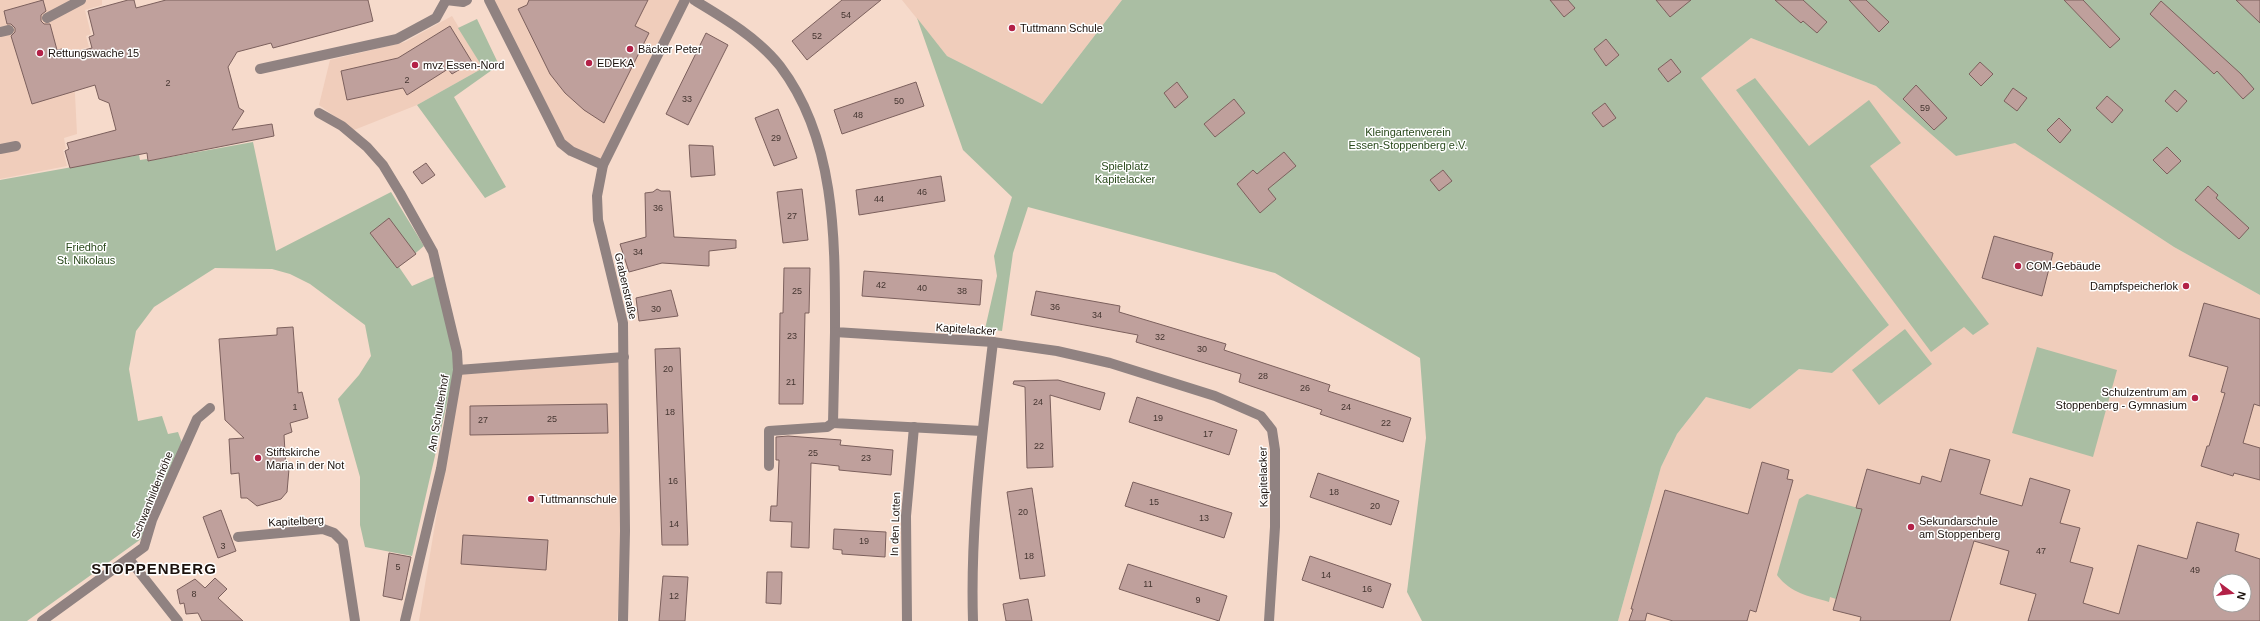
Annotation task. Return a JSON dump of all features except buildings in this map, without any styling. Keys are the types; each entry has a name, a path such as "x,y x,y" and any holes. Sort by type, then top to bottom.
{"street":[{"path":"47,18 81,0"},
{"path":"260,70 397,39 436,18 446,0 463,2 467,0"},
{"path":"489,0 561,143 571,151 602,166"},
{"name":"Grabenstraße","path":"623,621 626,531 623,323 598,220 597,196 602,166 685,0"},
{"path":"694,0 742,30 780,66 801,98 813,128 829,193 834,230 835,332 833,423"},
{"path":"319,113 342,126 367,147 383,165 433,252 458,352 458,370"},
{"path":"0,150 16,146"},
{"name":"Kapitelacker","path":"835,332 993,342 1057,352 1110,363 1215,396 1261,416 1272,430 1276,450 1275,527 1269,621"},
{"path":"973,621 973,560 982,431 993,342"},
{"name":"Am Schultenhof","path":"405,621 441,469 458,370 624,357"},
{"name":"Schwanhildenhöhe","path":"42,621 144,547 152,520 197,420 210,408"},
{"path":"769,466 769,431 827,427 833,423 982,431"},
{"name":"In den Lotten","path":"907,621 906,516 914,427"},
{"name":"Kapitelberg","path":"238,537 323,529 334,533 343,542 355,621"},
{"path":"129,559 178,621"}],"shaded area":[{"path":"0,0 102,0 102,5 85,10 91,34 86,36 89,47 66,53 75,94 77,134 64,138 66,149 63,150 67,166 0,179"},
{"path":"492,0 680,0 600,161 579,152 563,140"},
{"name":"Tuttmann Schule","path":"902,0 1122,0 1042,104 947,56"},
{"path":"452,16 483,68 417,105 354,130 319,105 330,60 405,42"},
{"path":"1751,38 1876,86 1956,156 2015,142 2174,247 2260,295 2260,621 1618,621 1661,467 1677,434 1706,397 1750,409 1799,369 1832,373 1889,325 1701,78"},
{"name":"Tuttmannschule","path":"621,361 620,589 617,621 419,621 460,373"}],"green space":[{"path":"1122,0 2260,0 2260,295 2174,247 2015,143 1956,156 1876,86 1751,38 1701,78 1889,325 1832,373 1799,369 1750,409 1706,397 1677,434 1661,467 1618,621 1422,621 1407,592 1426,438 1420,358 1275,273 1028,207 1013,253 1002,331 985,329 997,276 994,256 1012,197 963,150 917,18 947,56 1042,104"},
{"path":"477,19 499,65 454,97 506,187 485,198 417,105 483,68 458,28"},
{"path":"1755,78 1809,146 1869,100 1901,143 1870,166 1989,324 1973,335 1964,327 1931,352 1736,90"},
{"name":"Friedhof St. Nikolaus","path":"253,142 276,251 391,192 424,246 399,267 412,286 435,276 456,364 412,556 365,547 360,525 360,477 338,399 359,375 371,356 365,325 310,284 290,274 272,269 215,268 154,307 136,331 129,369 138,421 162,416 168,434 178,432 182,443 141,539 27,621 0,621 0,180 139,155 140,160 147,159 148,161"},
{"path":"1905,329 1932,364 1879,405 1852,370"},
{"path":"2037,347 2117,370 2093,457 2012,433"},
{"path":"1807,494 1862,509 1836,599 1830,597 1829,602 1807,596 1794,590 1777,575 1799,499"}],"place":[{"name":"Tuttmann Schule","path":"1012,28"},
{"name":"Bäcker Peter","path":"630,49"},
{"name":"Rettungswache 15","path":"40,53"},
{"name":"EDEKA","path":"589,63"},
{"name":"mvz Essen-Nord","path":"415,65"},
{"name":"COM-Gebäude","path":"2018,266"},
{"name":"Dampfspeicherlok","path":"2186,286"},
{"name":"Schulzentrum am Stoppenberg - Gymnasium","path":"2195,398"},
{"name":"Stiftskirche Maria in der Not","path":"258,458"},
{"name":"Tuttmannschule","path":"531,499"},
{"name":"Sekundarschule am Stoppenberg","path":"1911,527"}],"district":[{"name":"STOPPENBERG","path":"154,569"}],"park label":[{"name":"Kleingartenverein Essen-Stoppenberg e.V.","path":"1408,138"},
{"name":"Spielplatz Kapitelacker","path":"1125,172"}]}
